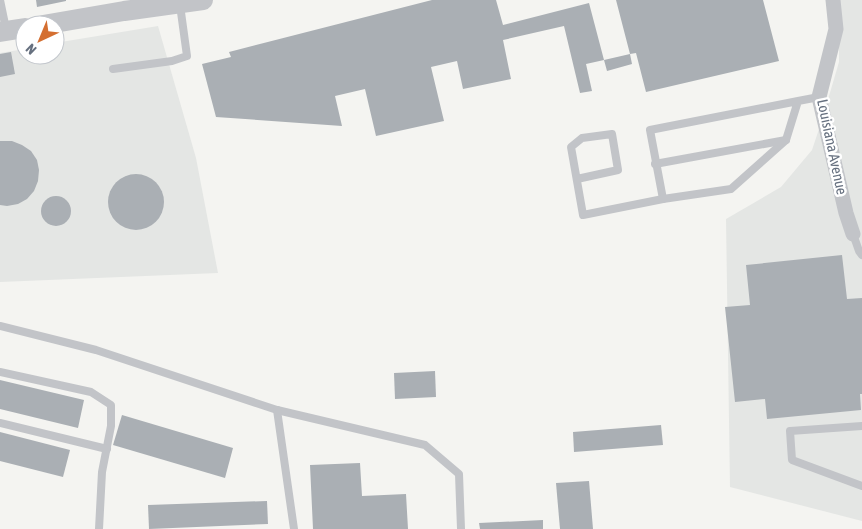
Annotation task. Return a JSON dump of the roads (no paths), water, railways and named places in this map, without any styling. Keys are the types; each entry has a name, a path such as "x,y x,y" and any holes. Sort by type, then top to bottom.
{"street":[{"path":"65,20 123,5 180,3 203,0"},
{"name":"Louisiana Avenue","path":"833,0 836,29 819,97 846,213 853,234"}],"lane":[{"path":"0,0 11,31"},
{"path":"113,69 172,61 187,56 180,3"},
{"path":"663,199 650,130 819,97"},
{"path":"577,179 618,170 612,134 582,138 571,147 583,215 663,199 731,189 786,140 798,100"},
{"path":"655,164 786,140"},
{"path":"853,234 862,255"},
{"path":"0,326 96,350 277,410 425,444 459,474 461,529"},
{"path":"0,372 91,392 111,405 111,426 102,472 99,529"},
{"path":"277,410 294,529"},
{"path":"0,423 107,450"},
{"path":"862,426 790,431 792,460 862,486"}]}
